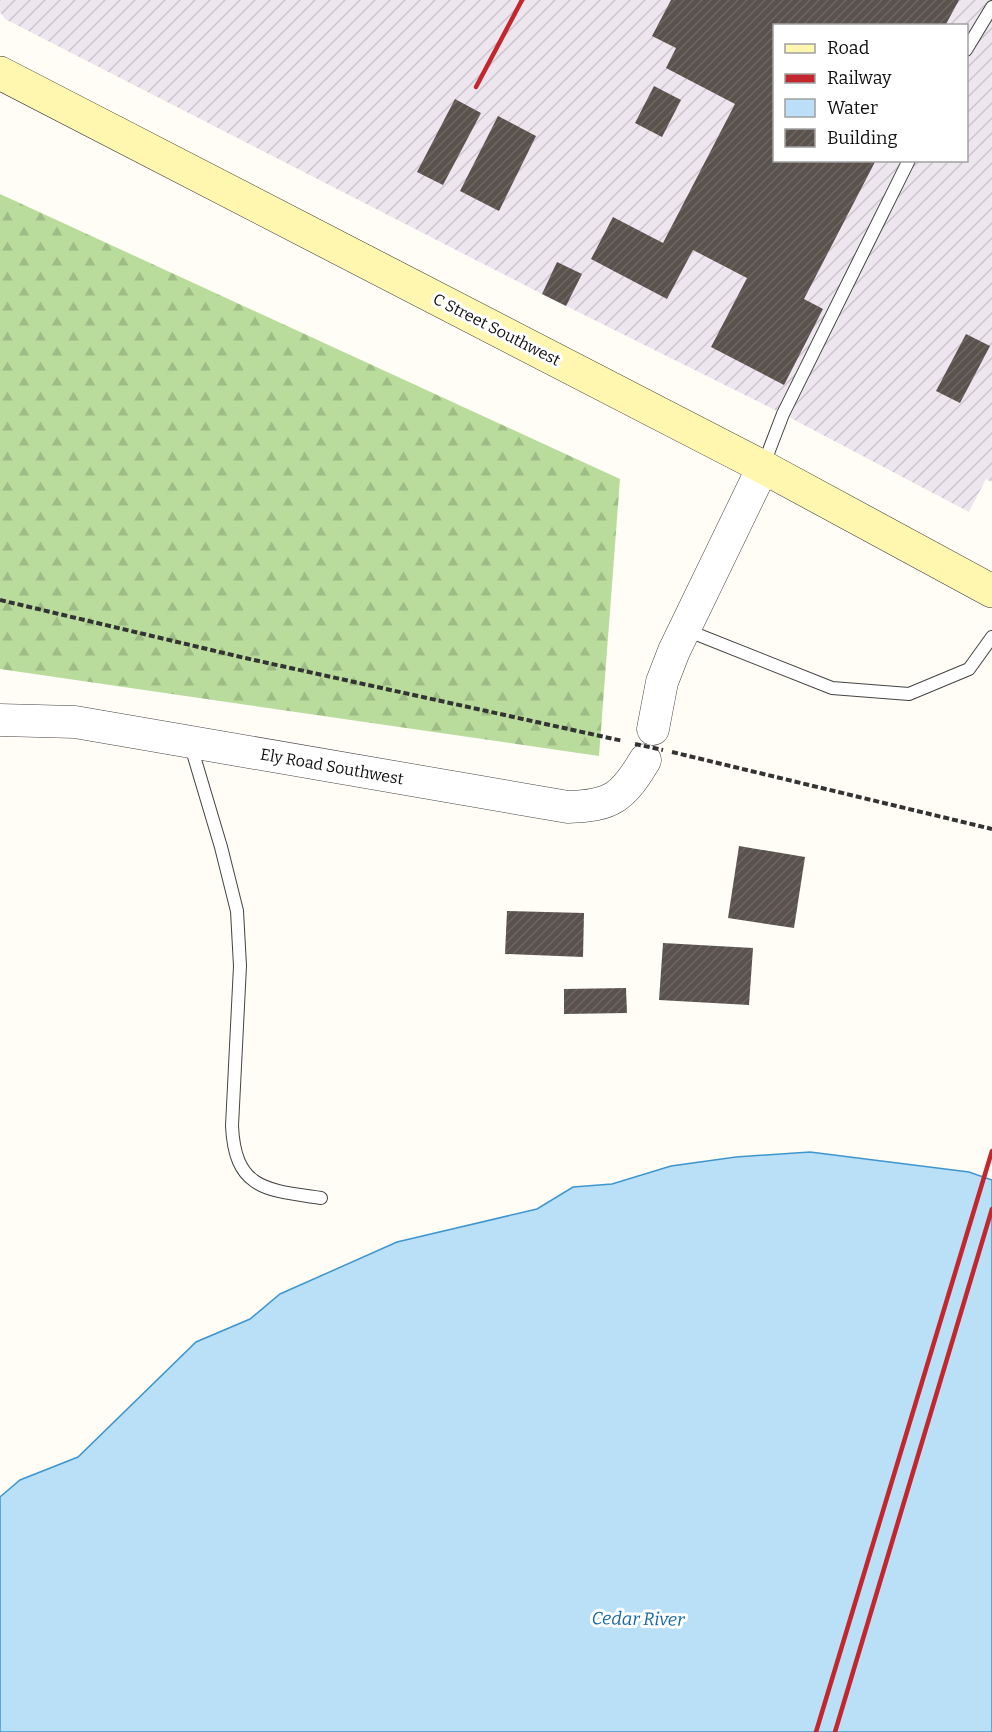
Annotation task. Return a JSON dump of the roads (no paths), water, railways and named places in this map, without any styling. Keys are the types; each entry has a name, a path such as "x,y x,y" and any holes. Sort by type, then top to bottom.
{"main road":[{"name":"C Street Southwest","path":"0,73 763,467 992,591"}],"street":[{"name":"Ely Road Southwest","path":"0,720 75,722 568,807 596,805 621,794 649,746 662,682 763,467"}],"lane":[{"path":"968,47 992,7"},
{"path":"763,467 783,414 908,162"},
{"path":"685,629 832,688 909,694 969,669 992,637"},
{"path":"189,741 221,847 237,911 240,966 232,1126 233,1147 242,1170 248,1177 274,1191 321,1198"}],"water":[{"name":"Cedar River","path":"810,1152 969,1172 992,1180 992,1732 0,1732 0,1497 20,1480 78,1457 196,1342 250,1319 280,1294 397,1242 537,1209 573,1187 612,1184 671,1166 736,1157"}],"railway":[{"path":"476,87 522,0"},
{"path":"816,1732 992,1151"},
{"path":"835,1732 992,1209"}]}
